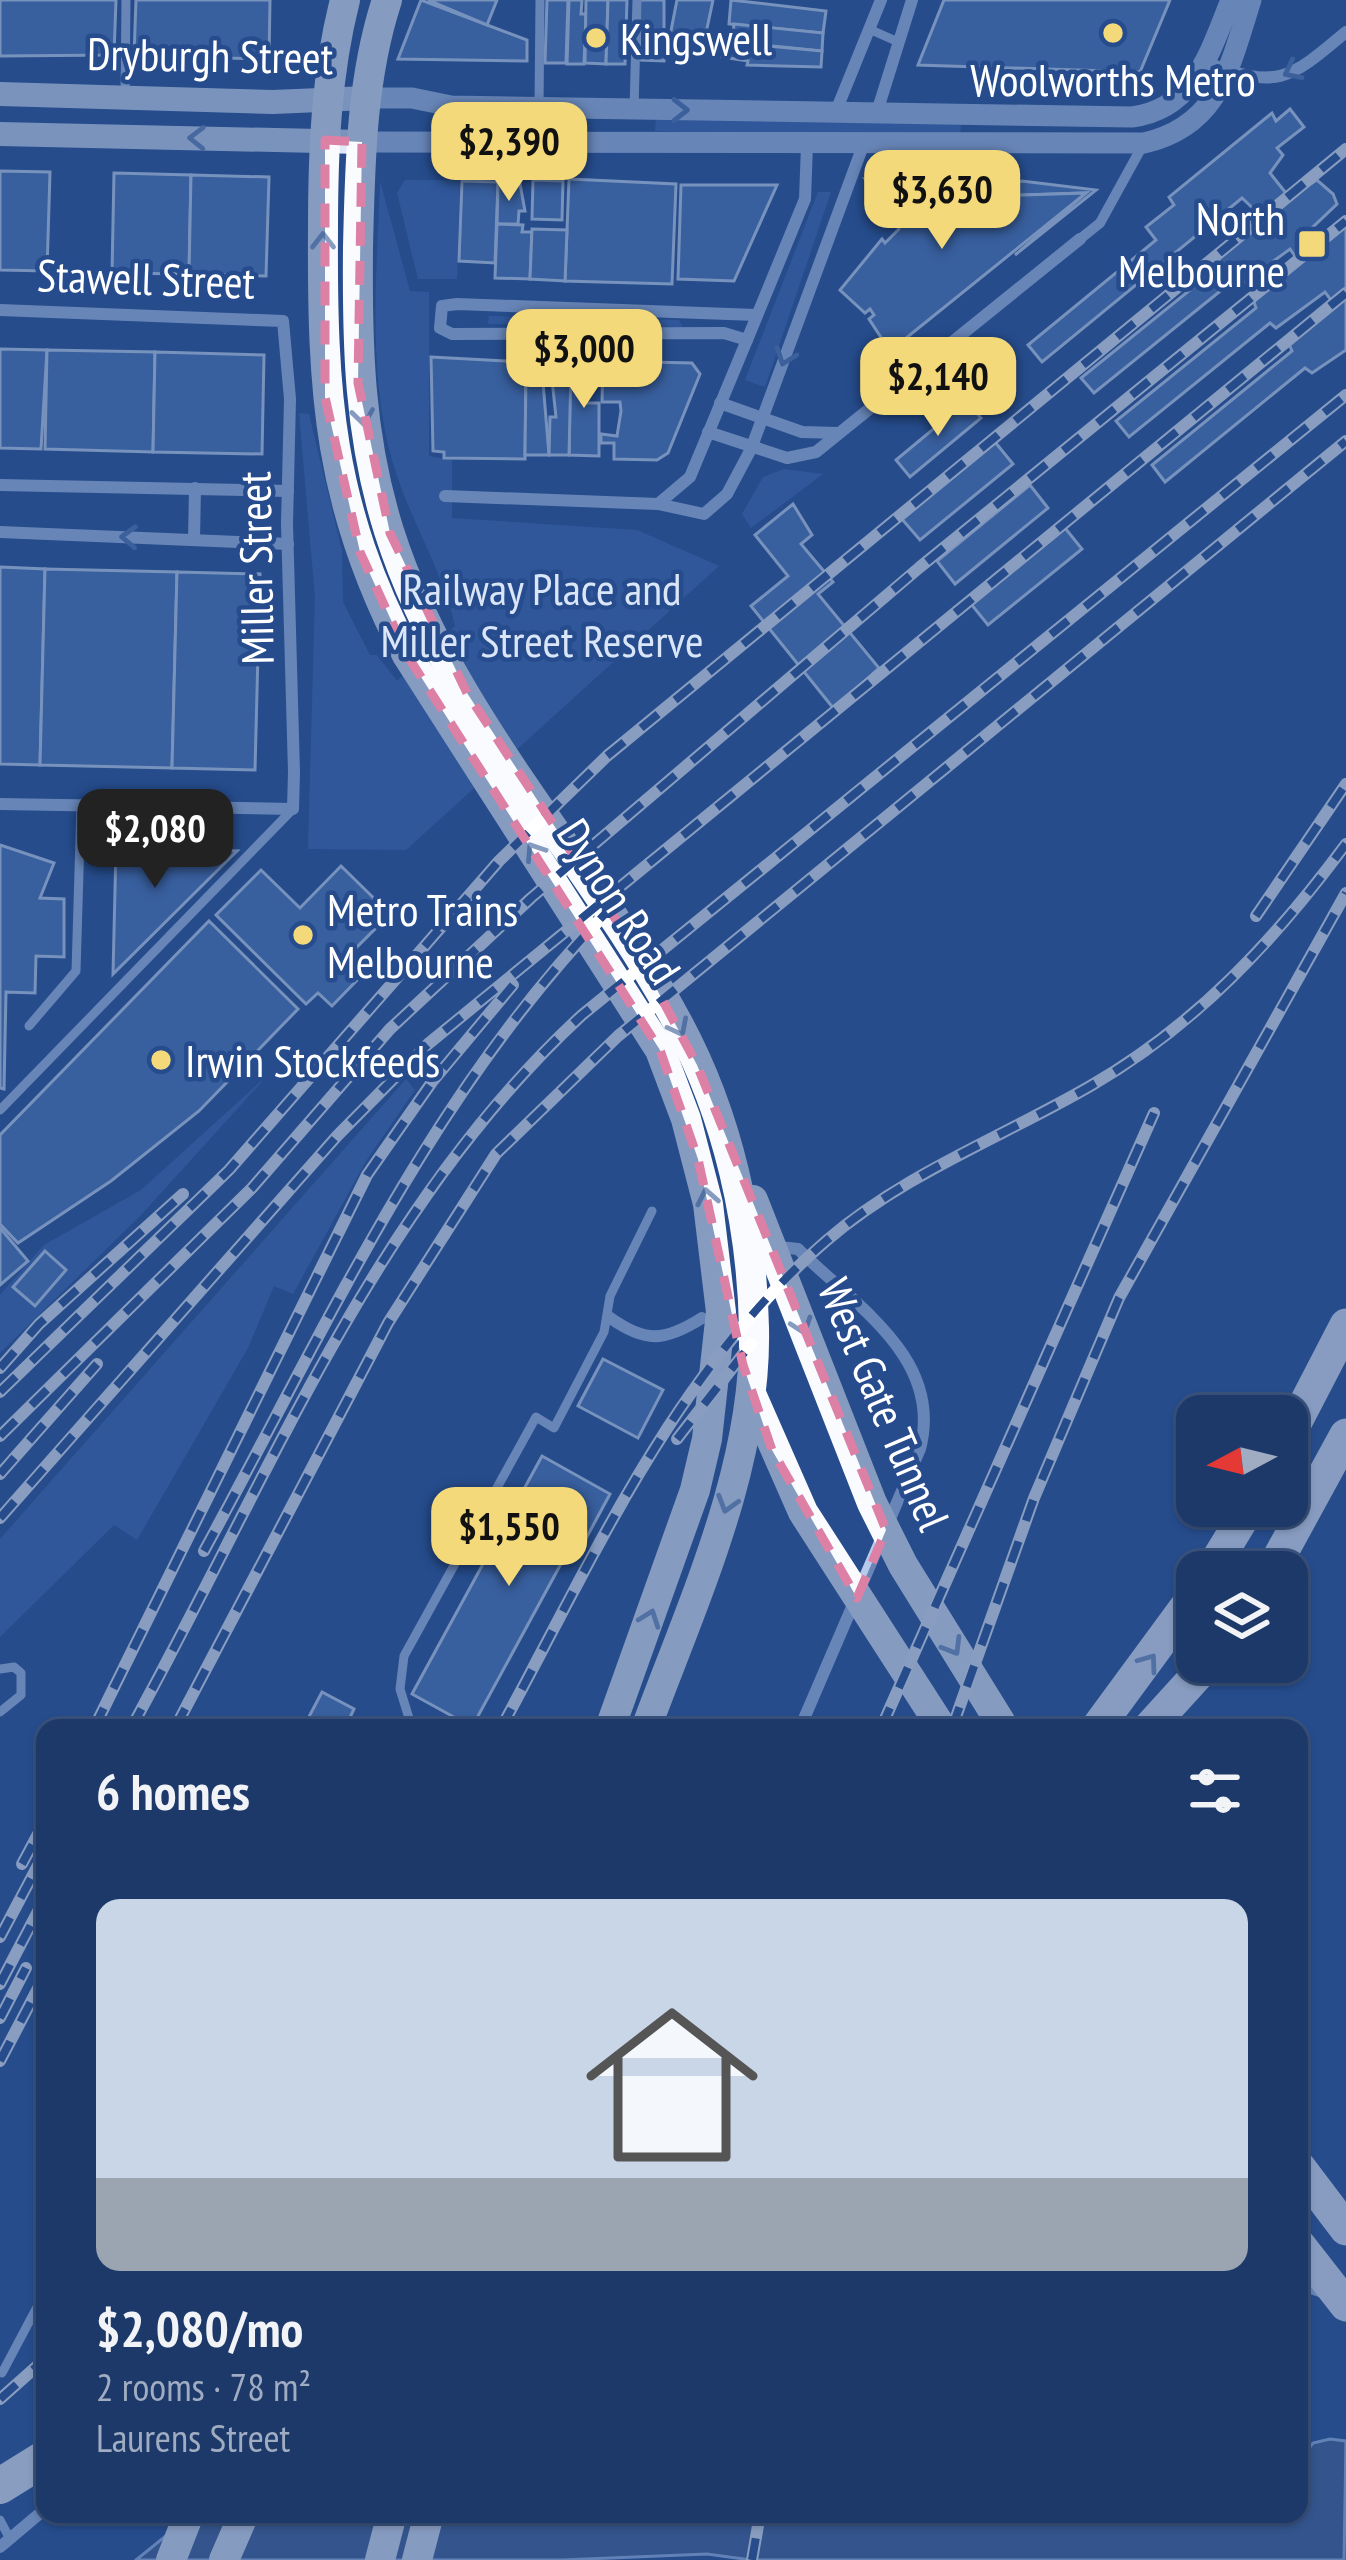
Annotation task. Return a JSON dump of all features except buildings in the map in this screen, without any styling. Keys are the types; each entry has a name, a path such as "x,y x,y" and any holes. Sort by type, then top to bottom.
{"highway":[{"path":"1308,1398 1346,1325"},
{"path":"1282,1551 1346,1435"},
{"path":"1104,1719 1176,1621"},
{"path":"1157,1719 1191,1683"},
{"path":"1181,1719 1200,1683"},
{"path":"1308,2179 1346,2229"},
{"path":"1308,2256 1346,2302"},
{"path":"0,2486 36,2464"}],"main road":[{"name":"Dynon Road","path":"345,0 328,100 322,341 332,448 360,552 416,669 660,1050 698,1159 718,1258 721,1342 701,1467 613,1719"},
{"name":"Dynon Road","path":"387,0 362,142 356,344 364,429 389,533 440,644 511,766 637,952 680,1027 712,1100 734,1171 750,1266 754,1330 749,1389 725,1511 649,1719"},
{"name":"Dryburgh Street","path":"0,94 367,98"},
{"name":"Dryburgh Street","path":"0,134 362,142"},
{"name":"West Gate Tunnel","path":"712,1100 872,1503 904,1565 998,1719"},
{"path":"718,1258 749,1389 803,1512 936,1719"},
{"path":"171,2560 185,2523"},
{"path":"224,2560 240,2523"},
{"path":"380,2560 390,2523"},
{"path":"417,2560 427,2523"}],"street":[{"path":"836,111 881,0"},
{"path":"877,112 896,41 913,0"},
{"path":"1231,0 1205,62 1229,71 1280,79 1346,32"},
{"path":"1229,71 1251,0"},
{"name":"Dryburgh Street","path":"367,98 495,107 1132,117 1162,110 1181,98 1205,62"},
{"name":"Dryburgh Street","path":"362,142 1144,143 1199,118 1229,71"},
{"path":"494,142 495,107"},
{"path":"634,110 634,140"},
{"path":"990,114 990,144"},
{"path":"445,496 658,504 704,514 727,494 751,449 864,143"},
{"path":"708,433 751,449 807,456 1100,223 1144,143"},
{"path":"658,504 690,477 747,340 805,199 807,145"},
{"path":"747,340 724,333 452,334 440,328 439,314 442,306 457,304 756,315"},
{"name":"Stawell Street","path":"0,310 269,316 284,326"},
{"name":"Miller Street","path":"284,326 293,809"},
{"path":"720,403 812,434 845,430"},
{"path":"0,485 288,491"},
{"path":"194,540 195,488"},
{"path":"0,532 288,544"},
{"path":"0,804 293,809"},
{"path":"779,1247 798,1249 888,1334 912,1368 925,1409 920,1449 804,1719"},
{"path":"609,1317 634,1335 659,1340 701,1318"},
{"path":"1308,2287 1346,2302"},
{"path":"5,2543 36,2517"}],"lane":[{"path":"125,97 126,0"},
{"path":"539,108 540,0"},
{"path":"634,110 637,0"},
{"path":"869,29 896,41"},
{"path":"29,1026 76,971 81,806"},
{"path":"0,1110 293,809"},
{"path":"409,1719 400,1689 404,1656 536,1417 554,1428 609,1317 610,1295 652,1211"},
{"path":"0,1669 14,1667 23,1684 22,1695 0,1712"},
{"path":"2,2373 36,2309"},
{"path":"0,2520 5,2543"}],"highlighted area":[{"path":"325,140 362,142 358,383 390,533 467,693 637,952 697,1065 886,1530 857,1598 772,1450 743,1365 698,1159 660,1050 407,655 360,552 325,397"}],"green space":[{"path":"656,118 961,124 960,136 655,131"},
{"path":"405,180 460,180 457,279 418,279 397,193"},
{"name":"Railway Place and Miller Street Reserve","path":"380,181 410,291 429,292 429,456 452,460 452,518 637,530 719,566 406,850 308,849 315,597 299,413 309,414 342,551 343,602 370,655 377,655 397,681 455,626 399,481 384,426 376,356"},
{"path":"818,192 831,192 765,387 745,380"},
{"path":"489,316 679,320 682,327 488,324"},
{"path":"784,469 823,474 751,528 742,514 763,477"},
{"path":"269,1074 141,1215 0,1353 0,1295 44,1245 141,1190"},
{"path":"406,1079 415,1090 366,1161 293,1294 274,1286 248,1348 137,1540 114,1525 0,1637 0,1539"}],"shaded area":[{"path":"1346,2441 1344,2560 751,2560 707,2554 562,2560 136,2560 182,2523 1308,2523 1308,2449 1313,2443"}],"railway":[{"path":"0,1392 229,1170 499,861 607,756 1346,149"},
{"path":"0,1436 252,1188 390,1029 531,898 920,567 1346,221"},
{"path":"0,1518 337,1136 428,1044 1346,293"},
{"path":"136,1719 278,1446 383,1260 508,1090 582,1015 1346,395"},
{"path":"180,1719 388,1323 496,1154 618,1036 1346,441"},
{"path":"1256,916 1346,784"},
{"path":"506,1719 642,1469 681,1407 772,1292 826,1241 888,1195 1092,1085 1166,1035 1262,947 1346,844"},
{"path":"955,1719 1034,1498 1119,1298 1346,893"},
{"path":"204,1551 338,1300 433,1137 543,984 606,913"},
{"path":"98,1719 367,1175 432,1082 513,985"},
{"path":"885,1719 1154,1113"},
{"path":"0,1368 39,1324 183,1194"},
{"path":"677,1439 751,1344"},
{"path":"0,1474 97,1364"},
{"path":"22,1864 36,1838"},
{"path":"0,1937 36,1869"},
{"path":"0,1984 36,1915"},
{"path":"0,2018 26,1968"},
{"path":"0,2061 36,1992"},
{"path":"0,2399 36,2367"},
{"path":"752,2560 758,2523"}],"place":[{"name":"Woolworths Metro","path":"1113,33"},
{"name":"Kingswell","path":"596,38"},
{"name":"North Melbourne","path":"1312,244"},
{"name":"Metro Trains Melbourne","path":"303,935"},
{"name":"Irwin Stockfeeds","path":"161,1060"}]}
